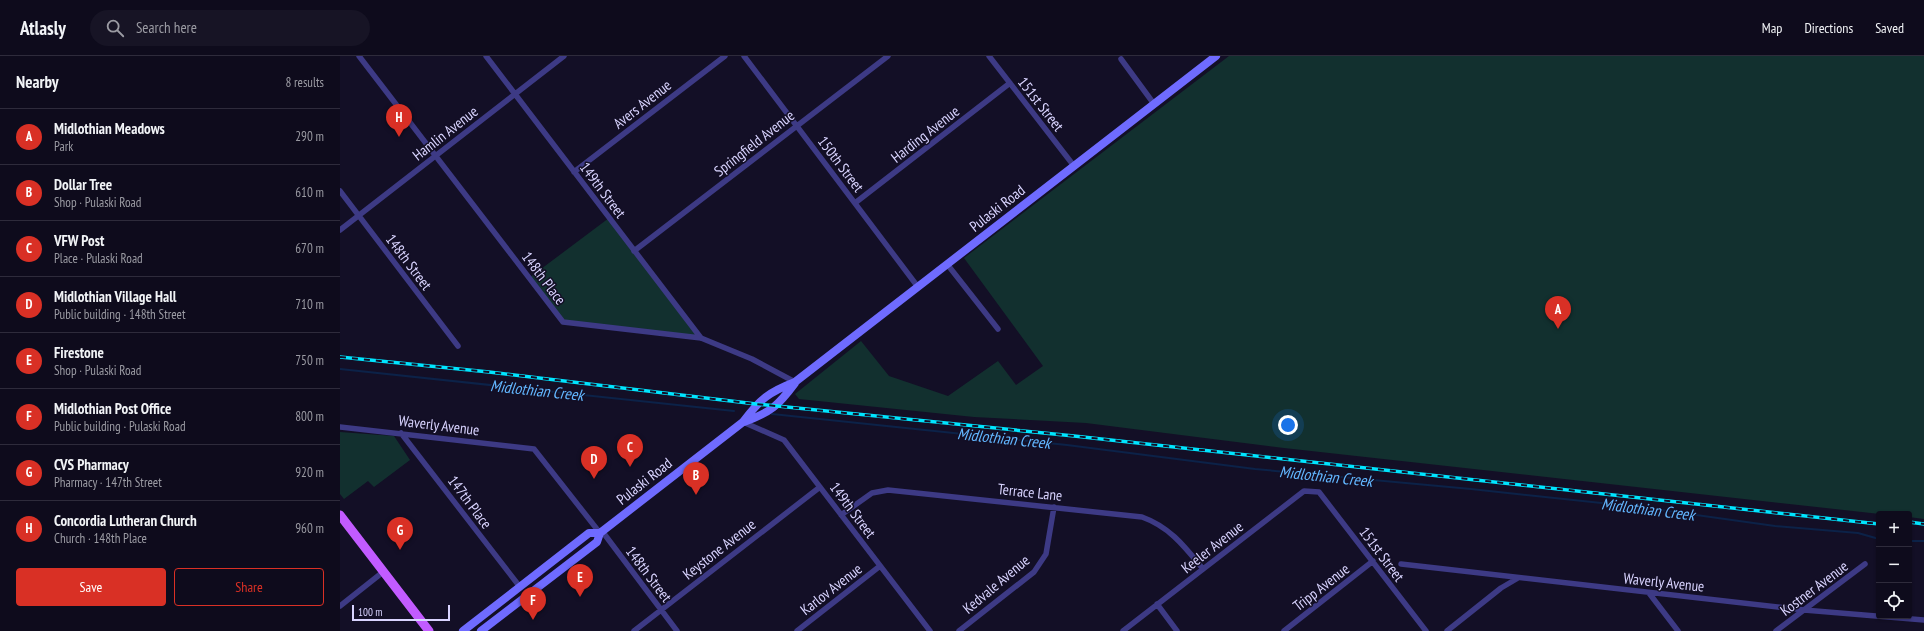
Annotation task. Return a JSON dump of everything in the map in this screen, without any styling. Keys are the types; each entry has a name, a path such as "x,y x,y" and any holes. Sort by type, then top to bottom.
{"main road":[{"name":"Pulaski Road","path":"743,422 756,404 775,390 795,382 1216,56"},
{"name":"Pulaski Road","path":"481,631 596,542 601,532 743,422 763,414 781,402 795,382"},
{"path":"340,515 428,631"},
{"name":"Pulaski Road","path":"463,631 589,533 601,532"}],"street":[{"name":"148th Place","path":"359,56 563,322 701,338 752,359 795,382"},
{"name":"149th Street","path":"486,56 701,338"},
{"name":"Hamlin Avenue","path":"340,230 564,56"},
{"name":"Avers Avenue","path":"574,172 725,56"},
{"name":"150th Street","path":"744,56 918,286"},
{"name":"Springfield Avenue","path":"634,251 796,125 888,56"},
{"name":"151st Street","path":"989,56 1074,166"},
{"path":"1121,59 1154,104"},
{"name":"Harding Avenue","path":"855,203 1010,83"},
{"name":"148th Street","path":"340,191 458,346"},
{"path":"947,264 998,329"},
{"name":"149th Street","path":"743,422 784,440 930,631"},
{"name":"Waverly Avenue","path":"340,427 401,432 534,448"},
{"name":"147th Place","path":"401,432 520,587"},
{"name":"148th Street","path":"534,448 677,631"},
{"name":"Keystone Avenue","path":"634,631 820,487"},
{"name":"Terrace Lane","path":"841,515 872,493 888,490 1054,506 1142,517 1155,522 1178,540 1203,569"},
{"name":"Keeler Avenue","path":"1123,631 1304,491 1320,492"},
{"name":"151st Street","path":"1320,492 1426,631"},
{"name":"Kedvale Avenue","path":"959,631 1034,572 1046,554 1054,506"},
{"name":"Tripp Avenue","path":"1284,631 1373,561"},
{"name":"Waverly Avenue","path":"1401,564 1804,610 1924,620"},
{"name":"Kostner Avenue","path":"1776,631 1865,564"},
{"name":"Karlov Avenue","path":"797,631 880,566"},
{"path":"340,606 383,572"},
{"path":"1447,631 1501,588 1518,578"},
{"path":"1649,593 1678,631"},
{"path":"1157,604 1177,631"}],"green space":[{"path":"1229,56 1924,56 1924,519 1912,517 1912,511 1876,511 1876,514 1284,448 1086,423 974,417 799,399 795,394 861,341 889,376 948,396 998,361 1016,385 1043,366 964,258"},
{"path":"609,218 701,338 563,322 529,278"},
{"path":"340,432 394,436 410,460 374,487 368,481 344,499 340,494"}],"waterway":[{"name":"Midlothian Creek","path":"340,369 734,411"},
{"name":"Midlothian Creek","path":"772,414 1067,445 1255,469 1471,489 1639,507 1775,526 1858,533 1876,538"},
{"name":"Midlothian Creek","path":"1912,541 1924,541"}],"railway":[{"path":"340,357 489,372 756,404 1074,436 1876,524"},
{"path":"1912,522 1924,524"}],"place":[{"name":"Concordia Lutheran Church","path":"399,137"},
{"name":"Midlothian Meadows","path":"1558,329"},
{"name":"VFW Post","path":"630,467"},
{"name":"Midlothian Village Hall","path":"594,479"},
{"name":"Dollar Tree","path":"696,495"},
{"name":"CVS Pharmacy","path":"400,550"},
{"name":"Firestone","path":"580,597"},
{"name":"Midlothian Post Office","path":"533,620"}]}
